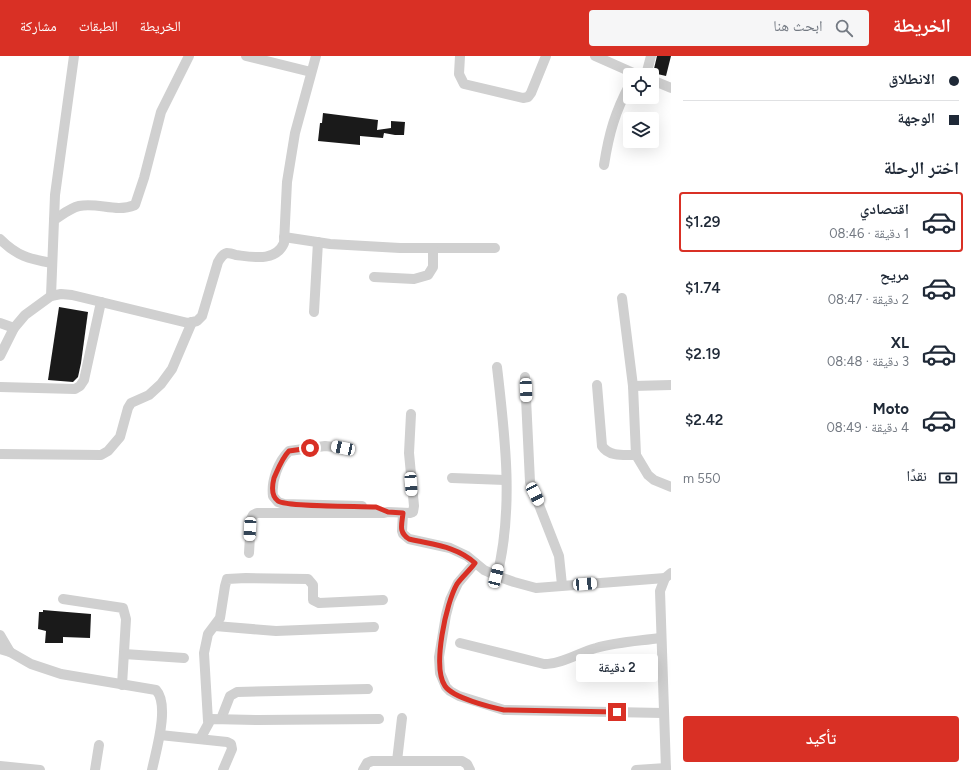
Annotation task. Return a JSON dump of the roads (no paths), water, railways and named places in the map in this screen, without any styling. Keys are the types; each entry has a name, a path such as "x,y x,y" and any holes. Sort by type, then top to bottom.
{"street":[{"path":"51,296 55,195 60,148 74,56"},
{"path":"54,220 80,206 98,206 118,209 135,205 144,178 161,112 190,56"},
{"path":"246,56 312,72"},
{"path":"0,356 14,328 26,315 51,296 62,294 72,295 177,320 192,322 197,321 202,316 216,270 222,256 227,254 254,257 276,255 284,244 288,182 295,133 316,56"},
{"path":"460,56 458,74 464,84 523,98 528,97 531,93 546,56"},
{"path":"595,56 607,58 624,68"},
{"path":"648,68 651,56"},
{"path":"659,83 671,88"},
{"path":"604,165 608,141 615,115 623,98"},
{"path":"284,237 318,242 400,248 495,248"},
{"path":"0,239 10,249 21,256 52,263"},
{"path":"314,312 318,242"},
{"path":"374,277 414,279 428,275 433,267 433,248"},
{"path":"622,298 633,386 636,455 648,475 654,480 671,486"},
{"path":"0,388 75,389 80,386 84,380 101,302"},
{"path":"0,454 101,455 108,451 120,437 128,408 131,403 149,395 161,384 172,369 192,322"},
{"path":"0,323 14,328"},
{"path":"496,576 505,535 506,504 502,411 497,367"},
{"path":"525,377 530,482 559,556 562,585"},
{"path":"597,385 602,446 605,451 611,454 636,455"},
{"path":"633,386 671,385"},
{"path":"249,553 251,519 253,515 257,513 388,512 410,514 414,510 409,453 411,414"},
{"path":"343,448 325,446 289,451 283,459 273,481 273,496 278,502 284,504 376,507 388,512"},
{"path":"452,478 506,480"},
{"path":"403,513 402,531 409,539 450,548 467,556 475,563 496,576 536,588 668,576"},
{"path":"475,563 458,583 450,600 446,615 440,657 440,673 446,687 450,691 459,696 504,710 663,713"},
{"path":"636,770 666,769 668,739 663,713 660,591 668,576"},
{"path":"200,739 208,721 204,653 208,634 220,618 226,581 229,578 308,579 313,585 313,600 320,603 383,600"},
{"path":"63,599 123,608 126,619 122,685"},
{"path":"215,626 276,631 374,627"},
{"path":"0,635 10,652"},
{"path":"460,643 544,664 552,664 598,647 660,638"},
{"path":"0,649 10,652 22,660 61,674 156,690 162,703 160,734 152,770"},
{"path":"124,654 184,658"},
{"path":"221,719 230,696 237,692 368,689"},
{"path":"397,761 402,718"},
{"path":"208,721 211,719 379,719"},
{"path":"160,734 227,742 231,744 232,749 223,770"},
{"path":"95,770 99,745"},
{"path":"363,770 367,763 372,761 462,761 467,764 470,770"},
{"path":"0,766 40,770"}]}
